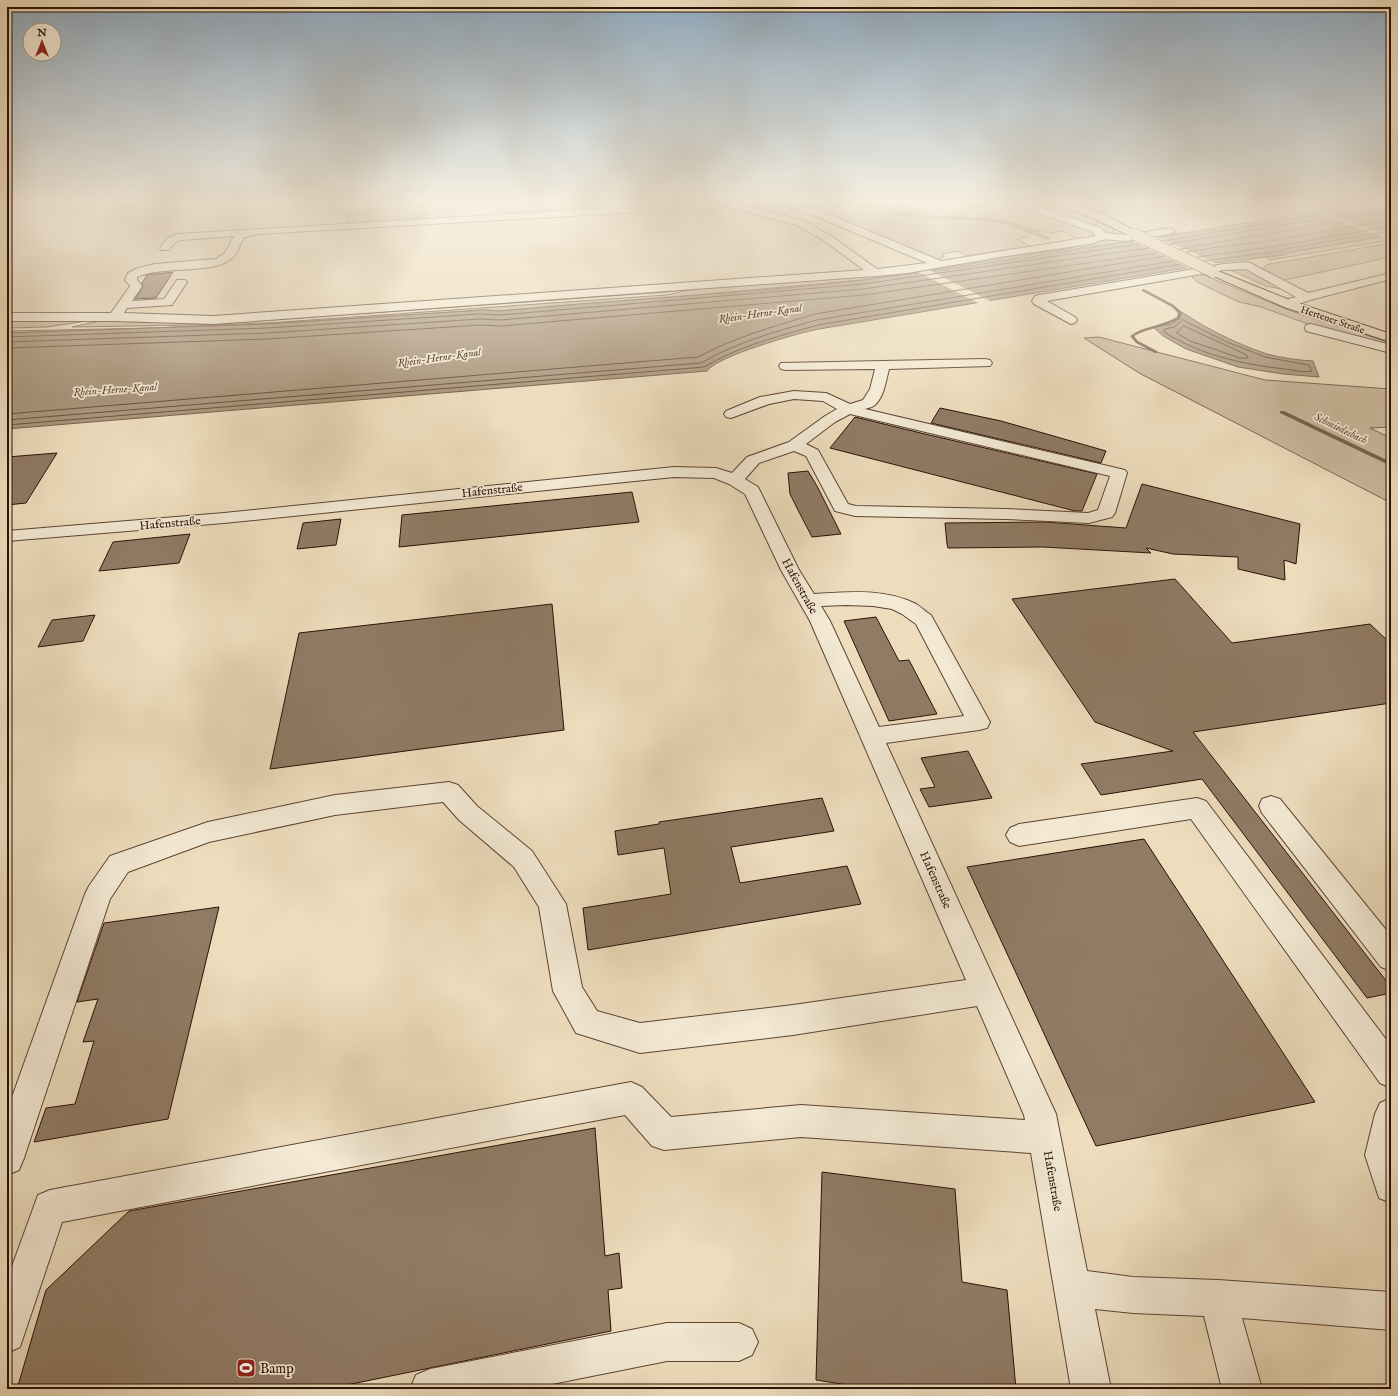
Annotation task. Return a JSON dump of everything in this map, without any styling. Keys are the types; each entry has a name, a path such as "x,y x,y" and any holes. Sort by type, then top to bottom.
{"main road":[{"name":"Hertener Straße","path":"1200,266 1288,304 1391,338"}],"street":[{"path":"115,317 136,286 131,280 132,275 139,271 154,268 180,266"},
{"path":"867,266 875,272"},
{"path":"7,317 115,317 193,321 213,320 908,270 929,266"},
{"path":"1072,320 1038,301 1039,299 1234,266"},
{"path":"1250,266 1306,297"},
{"path":"1288,304 1306,297 1391,276"},
{"path":"123,305 168,302 181,282"},
{"path":"1311,328 1391,349"},
{"path":"786,366 985,363"},
{"path":"735,480 753,460 795,445 830,419 848,409 869,403 877,389 883,365"},
{"path":"731,414 765,400 794,395 826,397 848,409 1119,473 1106,513 1088,518 1006,514 855,511 841,507 812,453 795,445"},
{"name":"Hafenstraße","path":"7,536 224,518 674,472 716,473 735,480 752,491 790,570 820,621 1040,1114 1091,1389"},
{"path":"808,601 867,600 892,603 909,609 924,620 979,722 872,736"},
{"path":"7,1158 98,894 119,864 208,832 334,805 449,792 468,813 523,859 552,904 568,991 587,1023 640,1038 793,1020 986,991"},
{"path":"1271,806 1391,958"},
{"path":"1019,836 1197,808 1391,1072"},
{"path":"7,1334 50,1207 65,1204 631,1098 664,1134 801,1121 1045,1138"},
{"path":"1391,1114 1382,1155 1391,1186"},
{"path":"1072,1288 1133,1295 1218,1298 1391,1311"},
{"path":"1218,1298 1242,1389"},
{"path":"430,1389 667,1342 739,1342"}],"shaded area":[{"path":"930,266 957,266 862,280 663,298 500,311 484,310 267,324 165,328 282,322 666,295 708,286 833,278"},
{"path":"1265,266 1349,266 1280,281 1262,270"},
{"path":"1226,268 1247,269 1286,290 1266,286"},
{"path":"1199,273 1291,311 1391,343 1391,346 1308,324 1261,307 1239,302 1197,282 1192,277 1192,274"},
{"path":"683,289 667,292 257,321 191,325 72,327 100,321 192,323"},
{"path":"7,319 94,320 46,327 7,328"},
{"path":"146,328 7,333 7,331"},
{"path":"1099,337 1265,380 1391,389 1391,427 1370,428 1391,438 1391,503 1139,373 1084,338"}],"water":[{"name":"Rhein-Herne-Kanal","path":"966,266 1197,266 819,329 777,340 741,352 714,365 707,371 7,429 7,333 267,324 484,310 500,311 818,285"},
{"path":"1173,306 1218,333 1242,345 1278,357 1313,361 1319,377 1283,374 1238,367 1186,349 1163,336 1153,327 1172,324 1179,318 1180,313"}],"pier":[{"path":"1184,266 1206,266 1190,269"},
{"path":"927,269 992,302 980,304 916,271"}],"building":[{"path":"173,272 156,298 135,299 143,287 142,283 147,275"},
{"path":"940,408 1001,421 1106,451 1101,463 931,423"},
{"path":"855,417 1097,474 1082,511 1075,511 830,448"},
{"path":"57,453 26,503 7,505 7,457"},
{"path":"808,471 841,534 812,537 790,494 788,473"},
{"path":"1142,484 1300,524 1296,564 1284,560 1285,580 1238,569 1238,557 1173,554 1146,548 1151,553 1043,547 948,548 945,523 1045,522 1126,528"},
{"path":"632,492 639,522 399,547 402,515"},
{"path":"341,519 336,545 297,549 303,523"},
{"path":"190,534 179,563 99,571 113,542"},
{"path":"1175,579 1232,643 1370,624 1391,644 1391,703 1193,732 1391,987 1391,993 1367,998 1202,779 1101,795 1081,764 1173,751 1095,722 1012,599"},
{"path":"552,604 564,730 270,769 299,633"},
{"path":"95,615 83,641 38,647 52,620"},
{"path":"876,617 899,661 909,660 937,714 889,721 844,621"},
{"path":"968,751 992,798 929,807 920,789 935,787 921,758"},
{"path":"822,798 834,831 731,847 740,883 847,866 861,904 588,950 583,908 671,894 664,848 618,855 615,831 659,824 659,822"},
{"path":"1144,839 1315,1102 1096,1146 967,867"},
{"path":"219,907 168,1119 34,1142 46,1108 75,1104 94,1041 83,1042 98,999 77,1002 104,923"},
{"path":"595,1128 605,1256 619,1253 622,1288 608,1290 611,1331 327,1389 17,1389 46,1290 129,1211"},
{"path":"822,1172 955,1189 962,1282 1007,1290 1016,1389 873,1389 816,1380"}],"waterway":[{"name":"Schmiedesbach","path":"1143,290 1173,306 1180,313 1179,318 1168,324 1144,330 1132,336 1137,342 1155,352"},
{"name":"Schmiedesbach","path":"1282,412 1391,464"}],"place":[{"name":"Bamp","path":"246,1368"}]}
